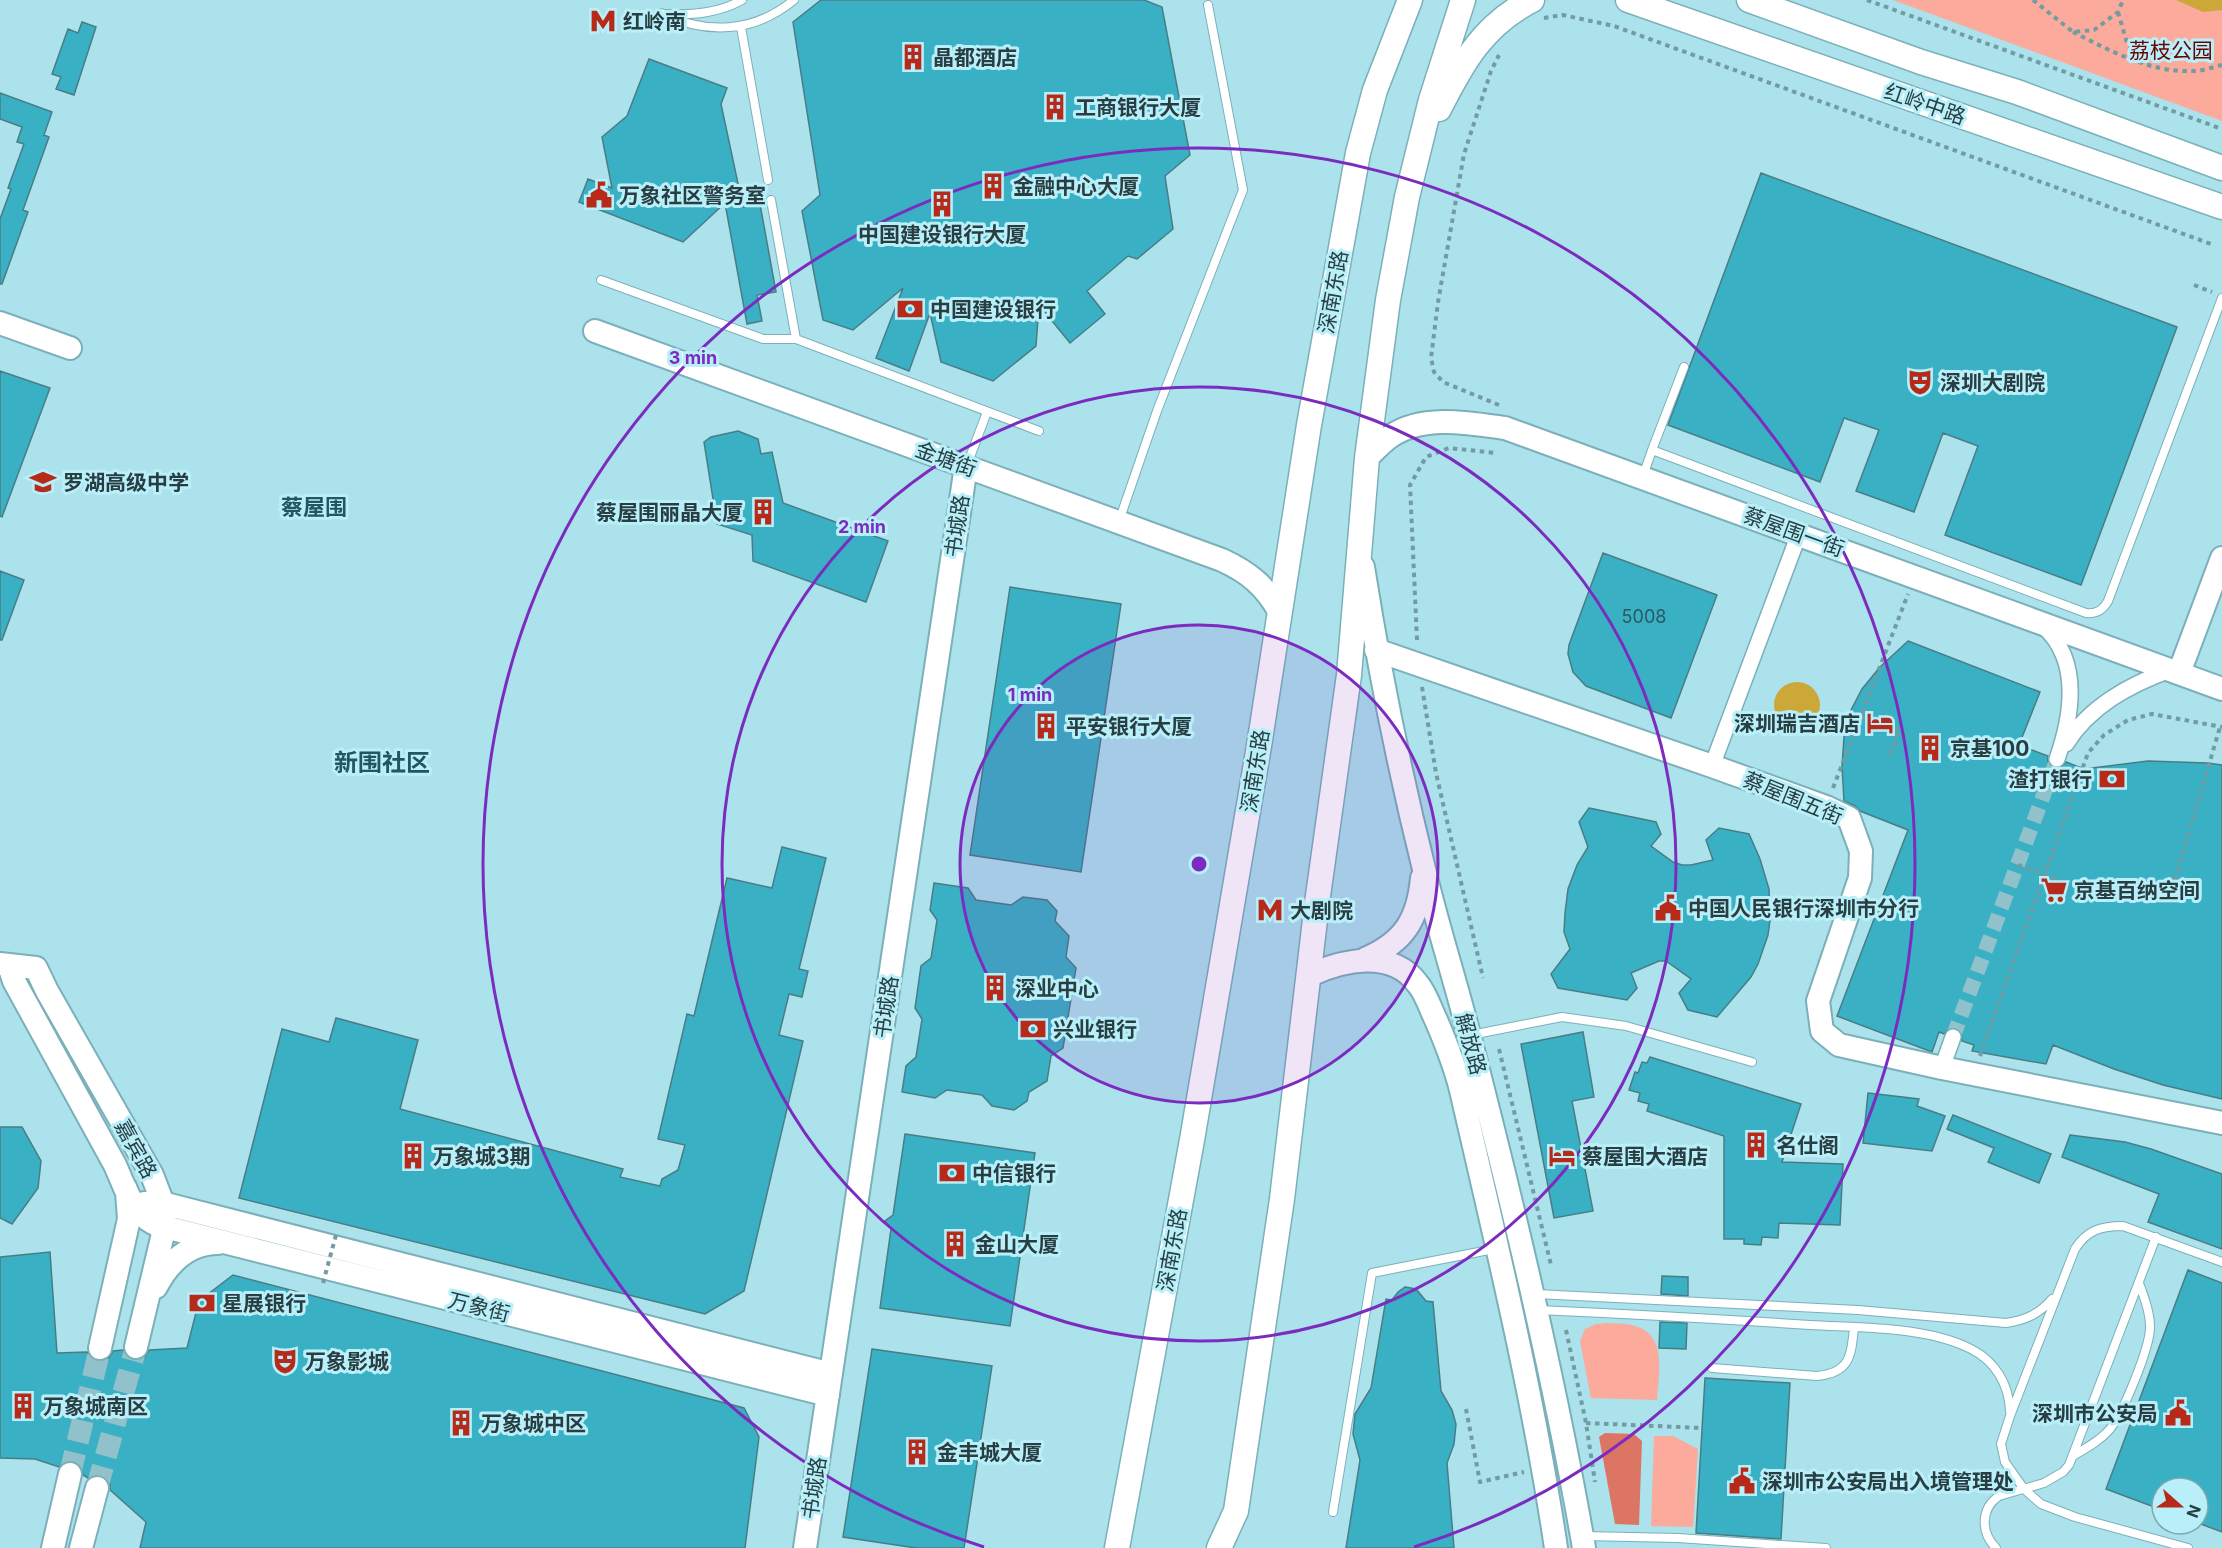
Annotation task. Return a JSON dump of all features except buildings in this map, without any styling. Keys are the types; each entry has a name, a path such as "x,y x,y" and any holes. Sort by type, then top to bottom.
{"main road":[{"path":"1375,90 1387,32 1390,0"},
{"name":"深南东路","path":"1118,1548 1192,1140 1309,425 1358,153 1375,90 1410,0"},
{"path":"1219,1548 1236,1511 1282,1198 1317,903 1349,675 1367,458 1388,300 1407,197 1434,88 1463,0"},
{"path":"1608,0 1700,26"},
{"name":"红岭中路","path":"1628,0 2222,207"},
{"name":"红岭中路","path":"1749,0 1921,62 2017,92 2222,168"},
{"path":"1419,149 1451,87 1480,39 1514,9 1535,10"}],"street":[{"path":"0,323 70,348"},
{"name":"金塘街","path":"595,331 1236,566 1262,585 1280,612"},
{"name":"蔡屋围一街","path":"1367,458 1393,434 1420,425 1504,417 1642,477 2222,689"},
{"name":"书城路","path":"805,1548 966,466"},
{"path":"1712,766 1799,534"},
{"name":"解放路","path":"1359,540 1376,650 1423,868 1469,1036 1535,1302 1562,1423 1583,1542"},
{"path":"2039,622 2057,642 2069,675 2070,714 2057,759 2080,724 2095,710 2130,687 2174,671 2222,558"},
{"name":"蔡屋围五街","path":"1376,650 1712,766 1826,807 1849,818 1861,851 1860,878 1818,1001 1822,1031 1839,1045 1942,1068 2222,1123"},
{"path":"1365,960 1388,948 1406,930 1415,914 1421,894 1423,868"},
{"name":"解放路","path":"1310,975 1326,968 1365,960 1393,964 1417,982 1454,1061 1526,1376 1546,1478 1556,1548"},
{"name":"嘉宾路","path":"3,970 36,968 152,1175 162,1203 164,1227 136,1347"},
{"name":"嘉宾路","path":"3,970 31,1012 115,1165 124,1187"},
{"path":"1942,1068 1953,1037"},
{"name":"万象街","path":"124,1187 132,1209 151,1222 164,1227 830,1385"},
{"name":"万象街","path":"132,1209 149,1202 162,1203 830,1385"},
{"name":"嘉宾路","path":"100,1348 132,1209"},
{"path":"145,1316 162,1276 179,1257 200,1245 232,1244"},
{"path":"53,1548 70,1474"},
{"path":"81,1548 97,1488"}],"lane":[{"path":"742,0 731,6 699,14 662,13 682,22 702,27 728,29 741,27 773,15 794,0"},
{"path":"1118,522 1157,411 1243,190 1208,5"},
{"path":"741,27 768,180"},
{"path":"771,200 796,339"},
{"path":"601,280 763,339 796,339 1039,431"},
{"path":"1652,450 2086,613 2096,612 2108,601 2222,297"},
{"path":"1642,477 1684,367"},
{"path":"966,466 987,411"},
{"path":"1469,1036 1562,1017 1626,1026 1752,1062"},
{"path":"2188,1548 2054,1510 2041,1504 2024,1489 2008,1468 2003,1453 2003,1435 2075,1249 2088,1233 2108,1226 2123,1226 2222,1262"},
{"path":"1996,1548 1988,1536 1985,1525 1984,1517 1987,1508 1999,1496 2055,1478 2063,1472 2073,1456 2156,1238"},
{"path":"1334,1512 1372,1273 1497,1248"},
{"path":"2073,1456 2100,1439 2110,1429 2125,1404 2148,1341 2150,1329 2149,1315 2139,1282"},
{"path":"1535,1302 1858,1310 2007,1323 2034,1316 2057,1293"},
{"path":"1535,1302 1675,1316 1919,1334 1950,1341 1972,1349 1988,1360 1999,1373 2009,1399 2010,1416"},
{"path":"1712,1368 1830,1375 1848,1363 1854,1328"},
{"path":"1583,1542 1678,1538 1826,1548"}],"path":[{"path":"1867,0 2222,129"},
{"path":"2033,0 2073,32 2124,58 2167,69 2196,72 2222,65"},
{"path":"2073,32 2094,30 2118,12 2123,0"},
{"path":"1535,10 1614,26 2211,244"},
{"path":"2118,12 2127,44 2144,64"},
{"path":"1500,54 1491,71 1464,154 1441,280 1431,358 1434,372 1443,382 1504,417"},
{"path":"2194,285 2222,297"},
{"path":"1417,640 1410,485 1426,457 1449,448 1496,453"},
{"path":"1826,807 1915,576"},
{"path":"1422,683 1424,709 1436,773 1483,978"},
{"path":"1978,1062 2088,753 2104,735 2128,720 2152,714 2221,727 2170,897"},
{"path":"1861,716 1900,730 1888,759"},
{"path":"2018,865 2057,879"},
{"path":"1499,1049 1551,1264"},
{"path":"323,1284 336,1235"},
{"path":"1566,1330 1586,1424 1702,1428"},
{"path":"1466,1409 1480,1482 1524,1472"}],"green space":[{"name":"荔枝公园","path":"1893,0 2222,0 2222,121"},
{"path":"1596,1324 1635,1326 1652,1338 1659,1357 1657,1400 1591,1398 1580,1341 1585,1329"},
{"path":"1654,1436 1673,1436 1698,1449 1693,1527 1651,1526"}],"shaded area":[{"path":"2176,0 2222,0 2222,10 2203,12"},
{"path":"1802,682 1814,688 1819,696 1819,714 1814,722 1806,727 1792,728 1784,725 1777,718 1774,700 1777,692 1784,685"},
{"path":"1605,1433 1634,1434 1642,1441 1639,1525 1615,1524 1599,1437"}],"tunnel":[{"path":"1953,1037 2057,759"},
{"path":"97,1488 136,1347"},
{"path":"70,1474 100,1348"}],"place":[{"name":"红岭南","path":"603,21"},
{"name":"晶都酒店","path":"913,57"},
{"name":"工商银行大厦","path":"1055,107"},
{"name":"金融中心大厦","path":"993,186"},
{"name":"万象社区警务室","path":"599,195"},
{"name":"中国建设银行大厦","path":"942,204"},
{"name":"中国建设银行","path":"910,309"},
{"name":"深圳大剧院","path":"1920,382"},
{"name":"罗湖高级中学","path":"43,482"},
{"name":"蔡屋围丽晶大厦","path":"763,512"},
{"name":"深圳瑞吉酒店","path":"1880,723"},
{"name":"平安银行大厦","path":"1046,726"},
{"name":"京基100","path":"1930,748"},
{"name":"渣打银行","path":"2112,779"},
{"name":"京基百纳空间","path":"2054,890"},
{"name":"中国人民银行深圳市分行","path":"1668,908"},
{"name":"大剧院","path":"1270,910"},
{"name":"深业中心","path":"995,988"},
{"name":"兴业银行","path":"1033,1029"},
{"name":"名仕阁","path":"1756,1145"},
{"name":"万象城3期","path":"413,1156"},
{"name":"蔡屋围大酒店","path":"1562,1156"},
{"name":"中信银行","path":"952,1173"},
{"name":"金山大厦","path":"955,1244"},
{"name":"星展银行","path":"202,1303"},
{"name":"万象影城","path":"285,1361"},
{"name":"万象城南区","path":"23,1406"},
{"name":"深圳市公安局","path":"2178,1413"},
{"name":"万象城中区","path":"461,1423"},
{"name":"金丰城大厦","path":"917,1452"},
{"name":"深圳市公安局出入境管理处","path":"1742,1481"}],"district":[{"name":"蔡屋围","path":"314,507"},
{"name":"新围社区","path":"382,762"}]}
